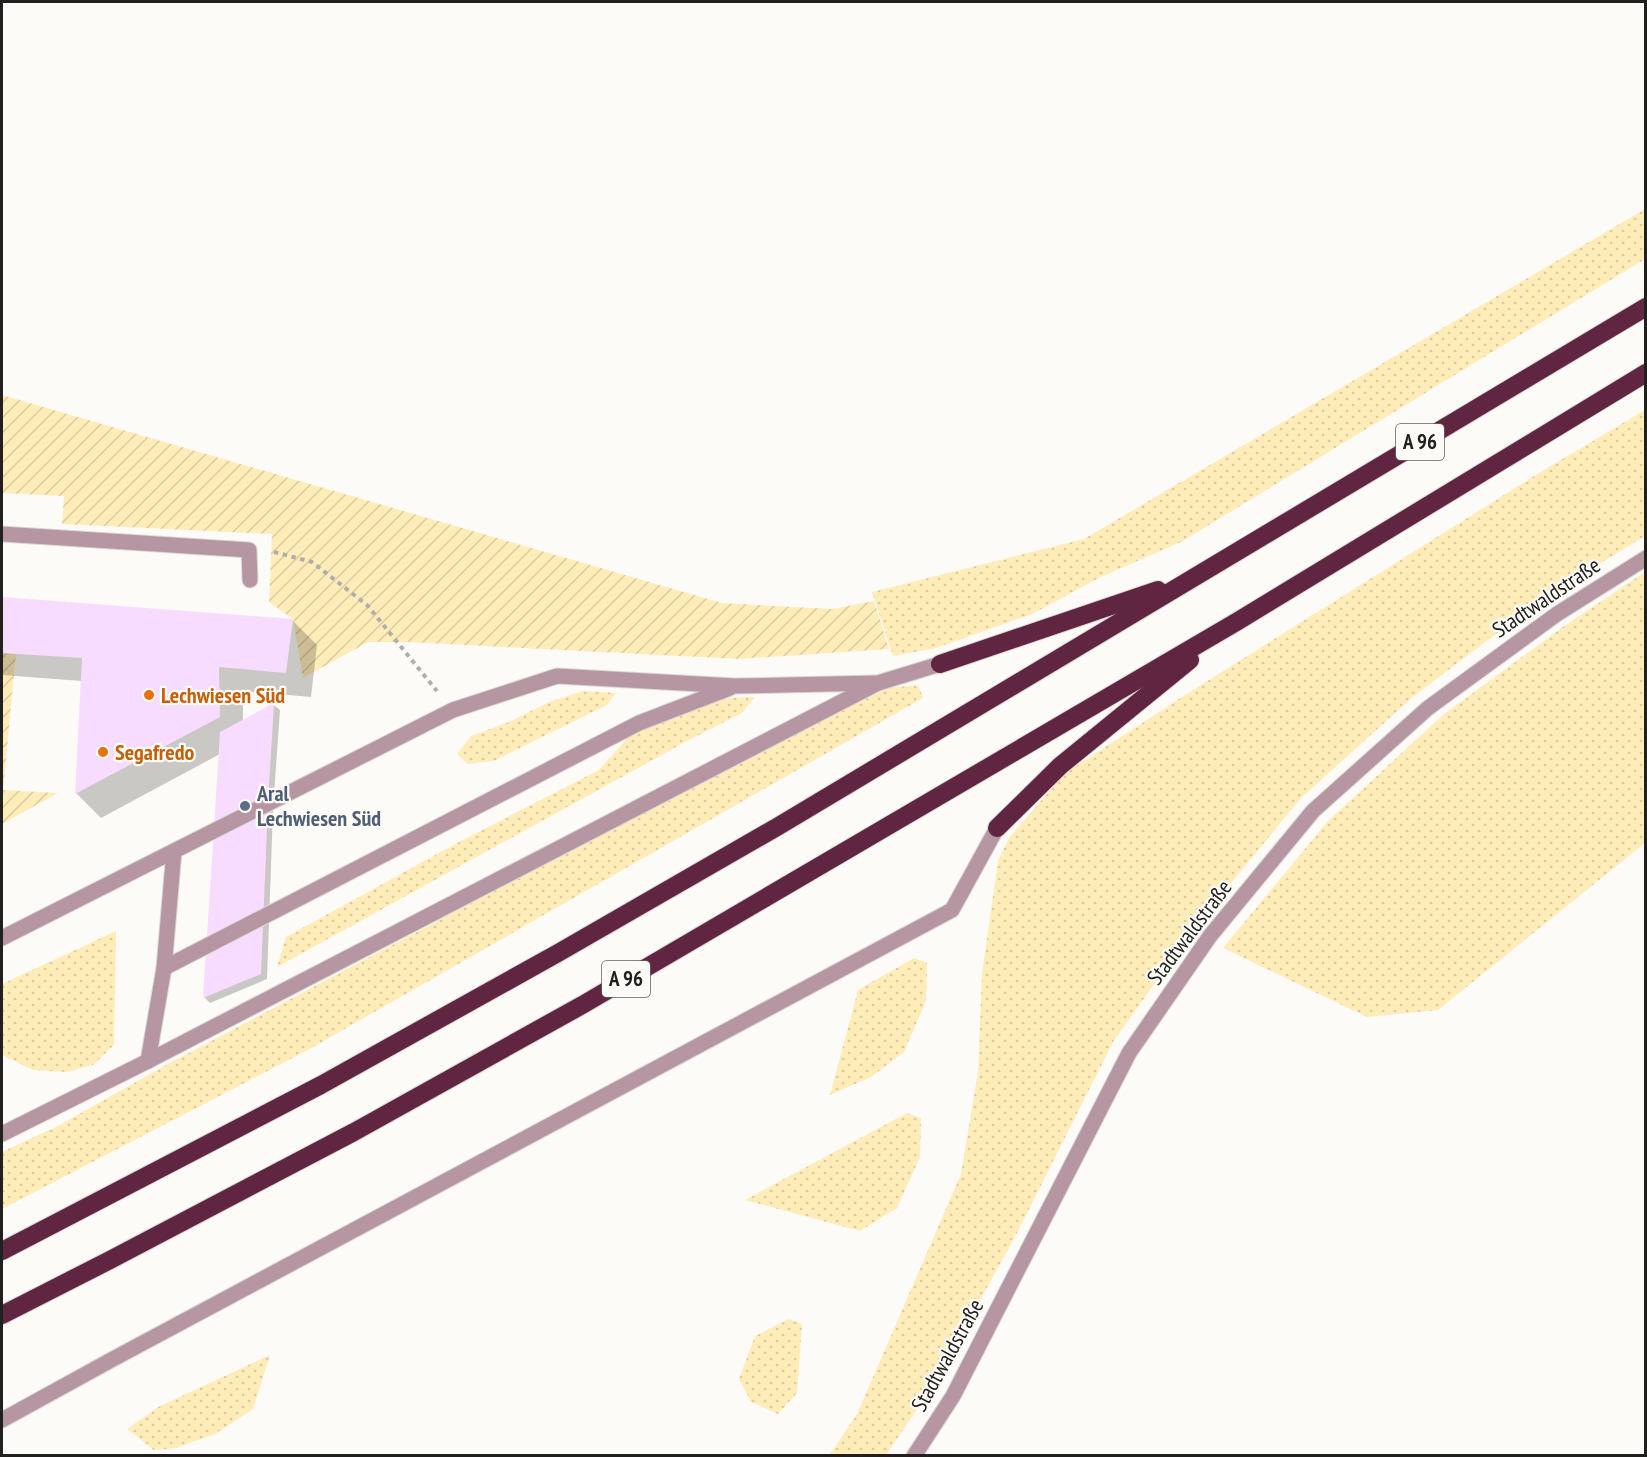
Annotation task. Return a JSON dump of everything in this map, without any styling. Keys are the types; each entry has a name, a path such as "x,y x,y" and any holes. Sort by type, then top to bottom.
{"highway":[{"name":"A 96","path":"2,1251 321,1085 558,953 1194,578 1646,306"},
{"name":"A 96","path":"2,1315 344,1138 584,1004 1238,621 1646,373"},
{"path":"940,664 1194,578"},
{"path":"997,828 1060,766 1238,621"}],"street":[{"path":"2,534 249,550 250,580"},
{"name":"Stadtwaldstraße","path":"914,1455 953,1396 1129,1053 1210,936 1312,811 1428,708 1557,614 1646,558"},
{"path":"2,1134 148,1061 878,683 940,664"},
{"path":"2,938 453,710 557,676 735,686 878,683"},
{"path":"164,968 639,723 735,686"},
{"path":"2,1420 952,910 997,828"},
{"path":"148,1061 164,968 174,851"}],"path":[{"path":"249,550 271,551 312,562 367,604 453,710"}],"shaded area":[{"path":"1645,209 1645,259 1181,542 1101,577 1032,614 936,648 893,656 872,592 1084,539"},
{"path":"2,395 722,603 832,609 874,601 889,649 739,659 368,642 303,678 293,619 269,602 272,534 62,524 64,496 2,493"},
{"path":"1645,410 1645,536 1545,597 1414,696 1301,798 1197,924 1113,1042 1015,1237 934,1384 886,1455 829,1456 857,1414 961,1174 978,1072 982,974 998,861 1009,838 1064,774 1182,697 1539,473"},
{"path":"1645,572 1645,843 1438,1010 1367,1017 1223,948 1328,821 1444,714 1567,624"},
{"path":"2,653 16,654 3,790 58,793 2,824"},
{"path":"918,685 923,698 308,1050 2,1209 2,1152 58,1126 166,1065 790,734 888,688"},
{"path":"583,691 616,693 607,705 494,761 468,764 457,754 471,736 509,722 549,702"},
{"path":"755,697 742,713 277,967 286,937 457,843 599,770 629,736 714,698"},
{"path":"116,931 114,1045 93,1065 67,1072 33,1070 2,1055 2,984"},
{"path":"914,958 927,963 926,1001 904,1052 871,1077 830,1095 858,990"},
{"path":"907,1113 921,1118 920,1157 897,1208 860,1231 745,1200"},
{"path":"789,1319 802,1324 797,1393 778,1414 751,1402 739,1379 755,1336"},
{"path":"270,1355 253,1409 215,1434 176,1448 154,1450 127,1429 158,1407"}],"building":[{"name":"Lechwiesen Süd","path":"2,597 293,619 286,673 219,667 220,717 75,794 82,658 2,653"},
{"path":"274,703 261,974 203,998 220,732"}],"place":[{"name":"Lechwiesen Süd","path":"149,695"},
{"name":"Segafredo","path":"103,752"},
{"name":"Aral Lechwiesen Süd","path":"245,806"}]}
